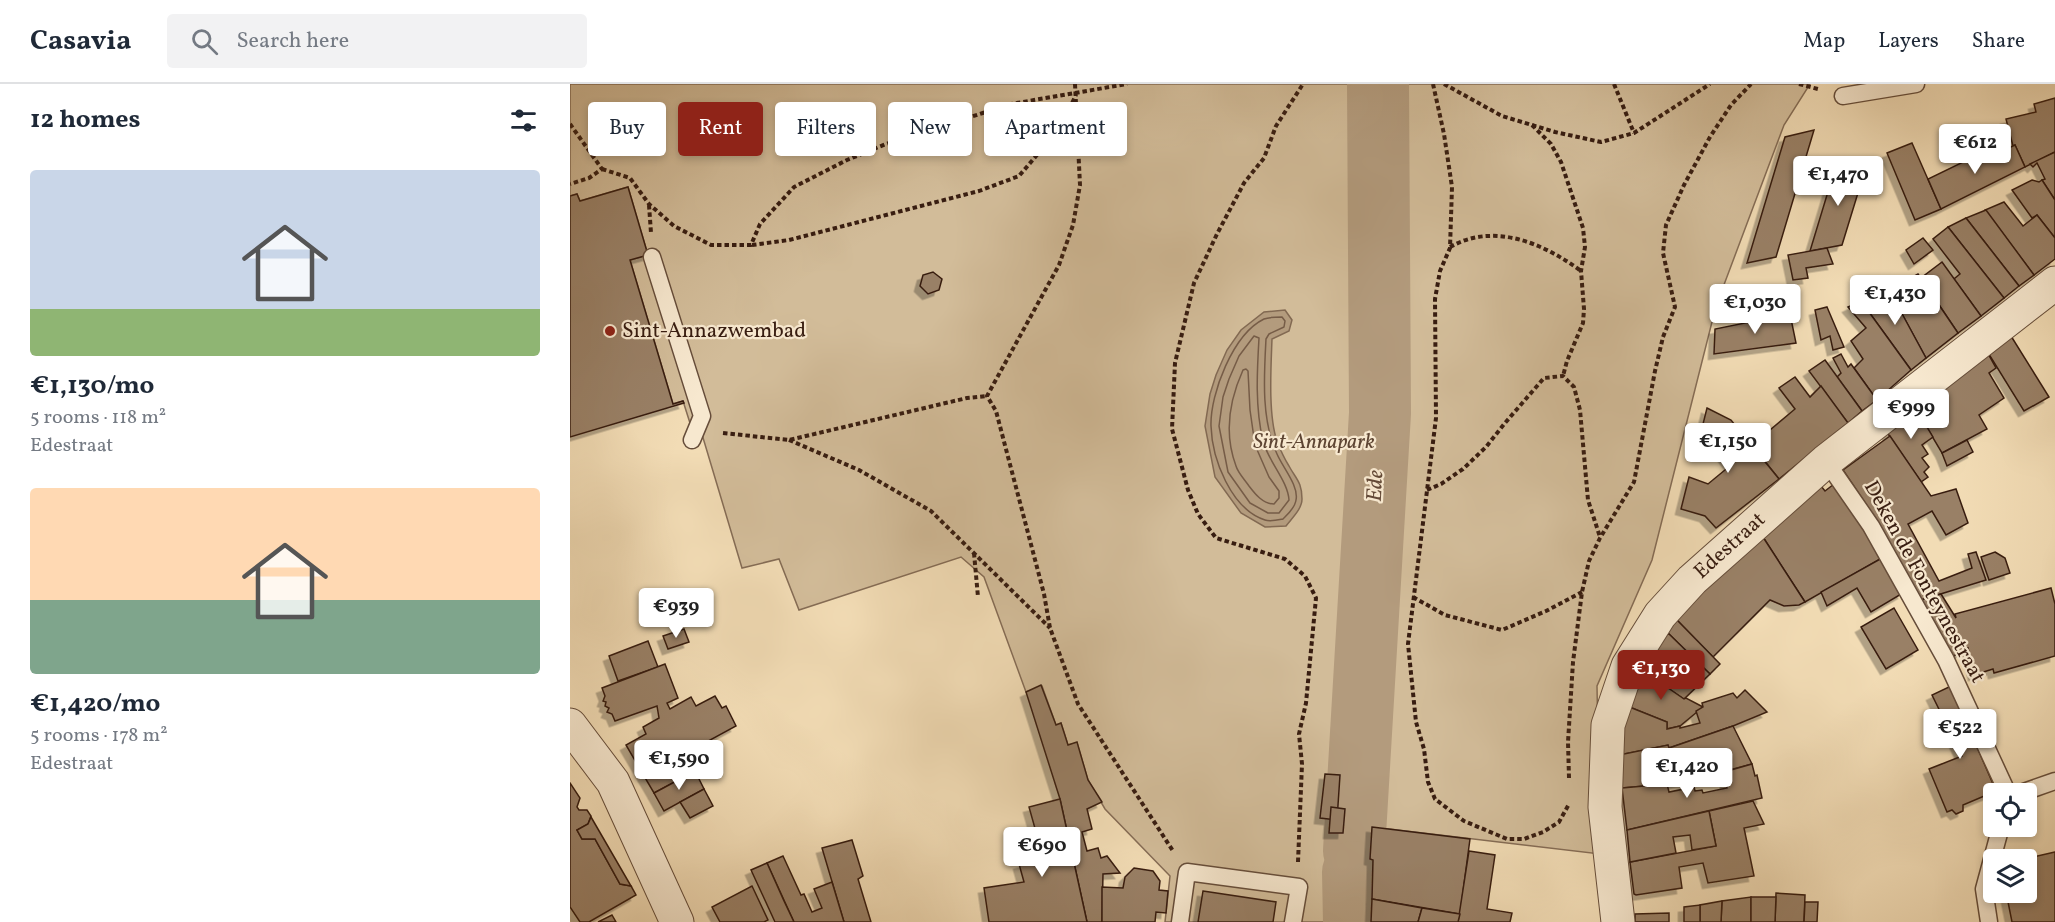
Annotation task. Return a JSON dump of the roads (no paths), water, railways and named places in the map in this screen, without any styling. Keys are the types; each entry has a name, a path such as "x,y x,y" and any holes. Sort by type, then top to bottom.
{"street":[{"name":"Edestraat","path":"1618,922 1605,801 1608,725 1628,666 1660,615 1692,580 1826,461 2055,283"},
{"path":"570,725 613,782 677,922"}],"lane":[{"path":"1843,96 1916,84"},
{"path":"652,257 702,416 692,440"},
{"name":"Deken de Fonteynestraat","path":"1826,461 1871,526 1946,660 2003,783"},
{"path":"2037,787 2055,781"},
{"path":"1989,922 1983,889 1998,837"},
{"path":"1180,922 1187,872 1299,887 1293,922"}],"water":[{"path":"1285,310 1292,320 1289,331 1272,339 1272,418 1277,441 1300,485 1302,503 1286,526 1265,527 1241,513 1215,477 1205,426 1210,394 1227,350 1241,330 1264,312"}],"waterway":[{"name":"Ede","path":"1354,851 1380,413 1378,84"},
{"name":"Ede","path":"1353,872 1354,922"}],"place":[{"name":"Sint-Annazwembad","path":"610,331"}],"park label":[{"name":"Sint-Annapark","path":"1314,442"}]}
